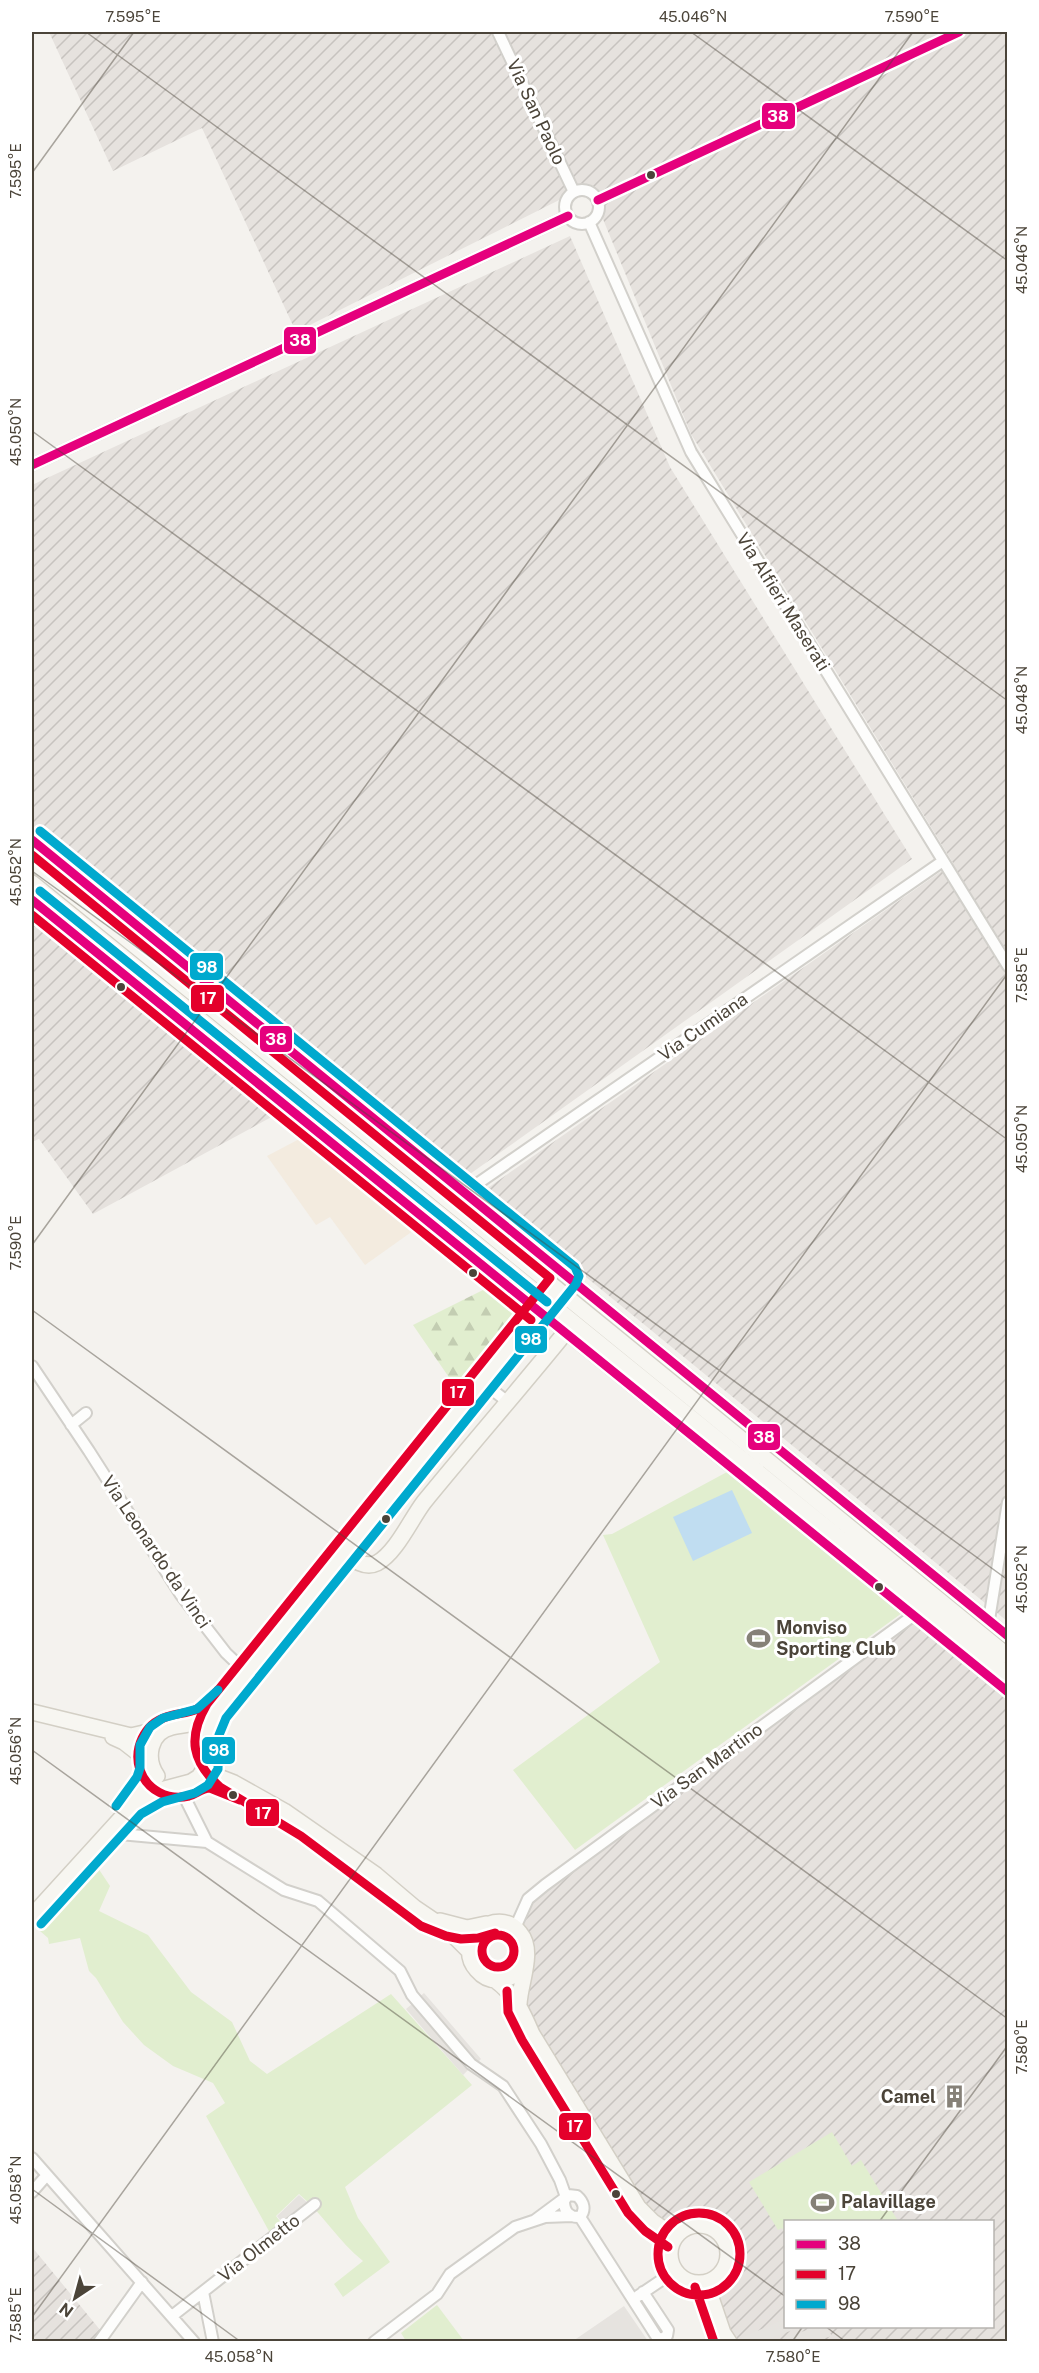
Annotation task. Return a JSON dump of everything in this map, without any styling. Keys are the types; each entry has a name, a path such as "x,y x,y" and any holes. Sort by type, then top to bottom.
{"street":[{"name":"Via San Paolo","path":"498,32 574,192"},
{"path":"598,200 959,32"},
{"path":"590,191 598,200 597,215 589,222 575,222 568,216 567,200 574,192 590,191"},
{"path":"32,465 568,216"},
{"name":"Via Alfieri Maserati","path":"589,222 691,452 1008,966"},
{"path":"32,840 1008,1636"},
{"name":"Via Cumiana","path":"464,1193 943,861"},
{"path":"32,862 1008,1656"},
{"path":"32,884 543,1307"},
{"path":"32,900 1008,1676"},
{"path":"133,1805 157,1791 191,1782 199,1777 206,1766 207,1732 216,1712 567,1276"},
{"path":"344,1552 364,1565 375,1564 381,1560 422,1505 569,1328"},
{"path":"569,1328 1008,1692"},
{"name":"Via Leonardo da Vinci","path":"32,1366 181,1595 226,1653 247,1673"},
{"path":"482,1382 508,1402"},
{"path":"71,1425 86,1413"},
{"path":"988,1620 1008,1502"},
{"name":"Via San Martino","path":"515,1928 528,1899 544,1885 914,1615"},
{"path":"32,1712 131,1736 199,1721 216,1712"},
{"path":"207,1842 198,1819 176,1786 157,1775 152,1766 149,1756 152,1743 159,1734 177,1727 196,1733 215,1766 234,1783"},
{"path":"99,1730 124,1742 152,1766"},
{"path":"32,1916 133,1805 147,1783 152,1766"},
{"path":"199,1777 216,1776 284,1810 376,1875 469,1950"},
{"path":"109,1833 207,1842 284,1890 318,1901 400,1971 412,1995 471,2064 503,2086 541,2144 560,2180 566,2197 564,2207 576,2217 660,2341 667,2336 668,2330 643,2292"},
{"path":"433,1919 467,1928 475,1928 492,1922 507,1924 515,1928 526,1943 519,2004"},
{"path":"492,1922 475,1934 469,1950 470,1959 479,1974 495,1980 519,2004 532,2034 638,2207 653,2222 675,2237"},
{"path":"495,1980 514,1976 525,1961"},
{"path":"32,2158 194,2342"},
{"path":"32,2192 47,2175"},
{"path":"374,2342 437,2294 450,2274 515,2227 545,2217 576,2217 584,2211 583,2202 573,2195 566,2197 535,2220"},
{"name":"Via Olmetto","path":"172,2316 315,2204"},
{"path":"701,2225 711,2227 724,2240 728,2252 727,2262 722,2272 706,2283 689,2282 675,2271 670,2257 670,2247 675,2237 683,2229 701,2225"},
{"path":"633,2300 675,2271"},
{"path":"99,2342 142,2282"},
{"path":"706,2283 723,2333 729,2342"},
{"name":"Via Olmetto","path":"203,2292 213,2342"}],"shaded area":[{"path":"49,32 1007,32 1007,1621 482,1192 953,863 691,434 589,185 296,332 202,128 113,171"},
{"path":"570,236 670,467 912,859 470,1174 32,827 32,485"},
{"path":"32,914 277,1114 93,1214 39,1139 32,1142"},
{"path":"305,1136 417,1228 365,1265 330,1217 316,1225 267,1156"},
{"path":"914,1615 1007,1692 1007,2341 729,2341 706,2283 722,2272 727,2262 726,2243 711,2227 692,2225 683,2229 675,2237 653,2222 519,2004 522,1935 520,1913 528,1899"},
{"path":"424,1993 481,2059 476,2064 418,1998"},
{"path":"412,2004 469,2069 463,2075 406,2009"},
{"path":"299,2195 310,2205 285,2226 277,2216"},
{"path":"32,2247 101,2331 94,2341 32,2341"},
{"path":"624,2306 648,2341 573,2341"},
{"path":"784,2319 784,2328 798,2328 763,2341 743,2341 741,2338"},
{"path":"812,2328 827,2328 832,2336 814,2341 778,2341"}],"green space":[{"path":"491,1286 520,1311 457,1389 413,1325"},
{"name":"Monviso Sporting Club","path":"727,1472 902,1613 575,1850 513,1770 660,1662 603,1535 612,1534"},
{"path":"98,1868 110,1886 99,1911 148,1935 191,1992 232,2022 250,2061 267,2074 391,1994 472,2085 345,2187 358,2218 390,2262 343,2297 334,2284 363,2261 299,2194 276,2216 283,2225 270,2233 206,2116 225,2103 213,2083 173,2066 144,2045 123,2022 96,1978 89,1971 80,1938 49,1944 48,1938 40,1931"},
{"name":"Palavillage","path":"832,2132 852,2166 861,2160 897,2220 784,2220 784,2232 782,2228 778,2230 749,2182"},
{"path":"437,2305 464,2341 406,2341 401,2333"}],"water":[{"path":"732,1490 752,1533 693,1561 673,1517"}],"transit line":[{"name":"38","path":"598,200 959,32"},
{"name":"38","path":"32,465 568,216"},
{"name":"98","path":"40,831 575,1267 579,1276 576,1284 226,1718 219,1735 218,1769 208,1785 195,1793 162,1802 141,1814 41,1924"},
{"name":"38","path":"32,840 1008,1636"},
{"name":"17","path":"32,855 550,1278 207,1704 195,1739 198,1759 220,1787 301,1836 421,1926 461,1939 478,1938 495,1933"},
{"name":"98","path":"40,891 547,1302"},
{"name":"38","path":"32,900 1008,1692"},
{"name":"17","path":"32,915 531,1320"},
{"name":"17","path":"218,1690 209,1701 197,1709 166,1717 152,1725 142,1738 138,1762 143,1777 148,1783 166,1795 189,1796 210,1788 240,1800"},
{"name":"98","path":"116,1806 137,1777 140,1768 140,1745 150,1727 163,1718 197,1709 218,1690"},
{"name":"17","path":"498,1935 509,1940 514,1951 509,1962 498,1967 487,1962 482,1951 487,1940 498,1935"},
{"name":"17","path":"507,1991 508,2012 522,2040 628,2213 645,2231 668,2247"},
{"name":"17","path":"699,2213 715,2216 728,2225 737,2238 740,2254 737,2270 728,2283 715,2292 699,2295 683,2292 670,2283 661,2270 658,2254 661,2238 670,2225 683,2216 699,2213"},
{"name":"17","path":"695,2287 714,2342"}],"place":[{"name":"Monviso Sporting Club","path":"758,1638"},
{"name":"Camel","path":"954,2097"},
{"name":"Palavillage","path":"823,2202"}]}
